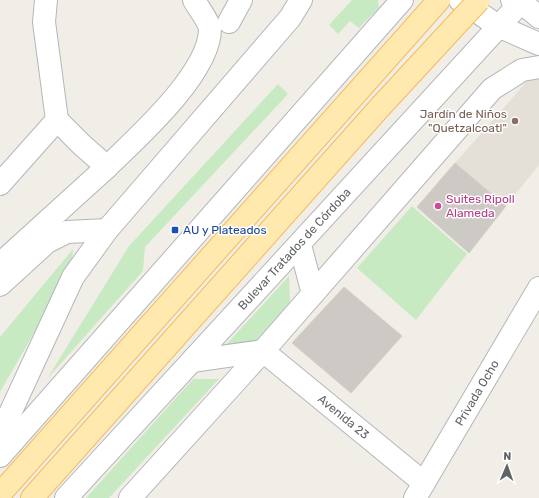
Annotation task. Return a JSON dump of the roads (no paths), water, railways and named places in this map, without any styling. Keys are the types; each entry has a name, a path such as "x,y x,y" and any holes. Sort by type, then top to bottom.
{"main road":[{"path":"0,494 440,0"},
{"path":"32,498 381,106 478,0"}],"street":[{"path":"46,0 44,22 57,120 82,146 107,167"},
{"path":"0,264 107,167 148,127 187,82 208,47 210,28 194,0"},
{"path":"229,22 241,0"},
{"path":"0,435 73,277 107,230 296,9 306,0"},
{"path":"0,456 402,0"},
{"path":"460,0 498,26 539,44"},
{"path":"519,1 539,17"},
{"name":"Bulevar Tratados de Córdoba","path":"66,498 300,245 519,1"},
{"path":"130,498 263,351 492,89 522,70 539,67"},
{"path":"0,184 57,120"},
{"path":"0,285 47,242 67,232 107,230"},
{"path":"300,245 313,294"},
{"name":"Privada Ocho","path":"420,490 539,288"},
{"path":"192,361 263,351"},
{"name":"Avenida 23","path":"263,351 420,490"}],"place":[{"name":"Jardín de Niños \"Quetzalcoatl\"","path":"515,121"},
{"name":"Suites Ripoll Alameda","path":"438,206"},
{"name":"AU y Plateados","path":"175,230"}]}
